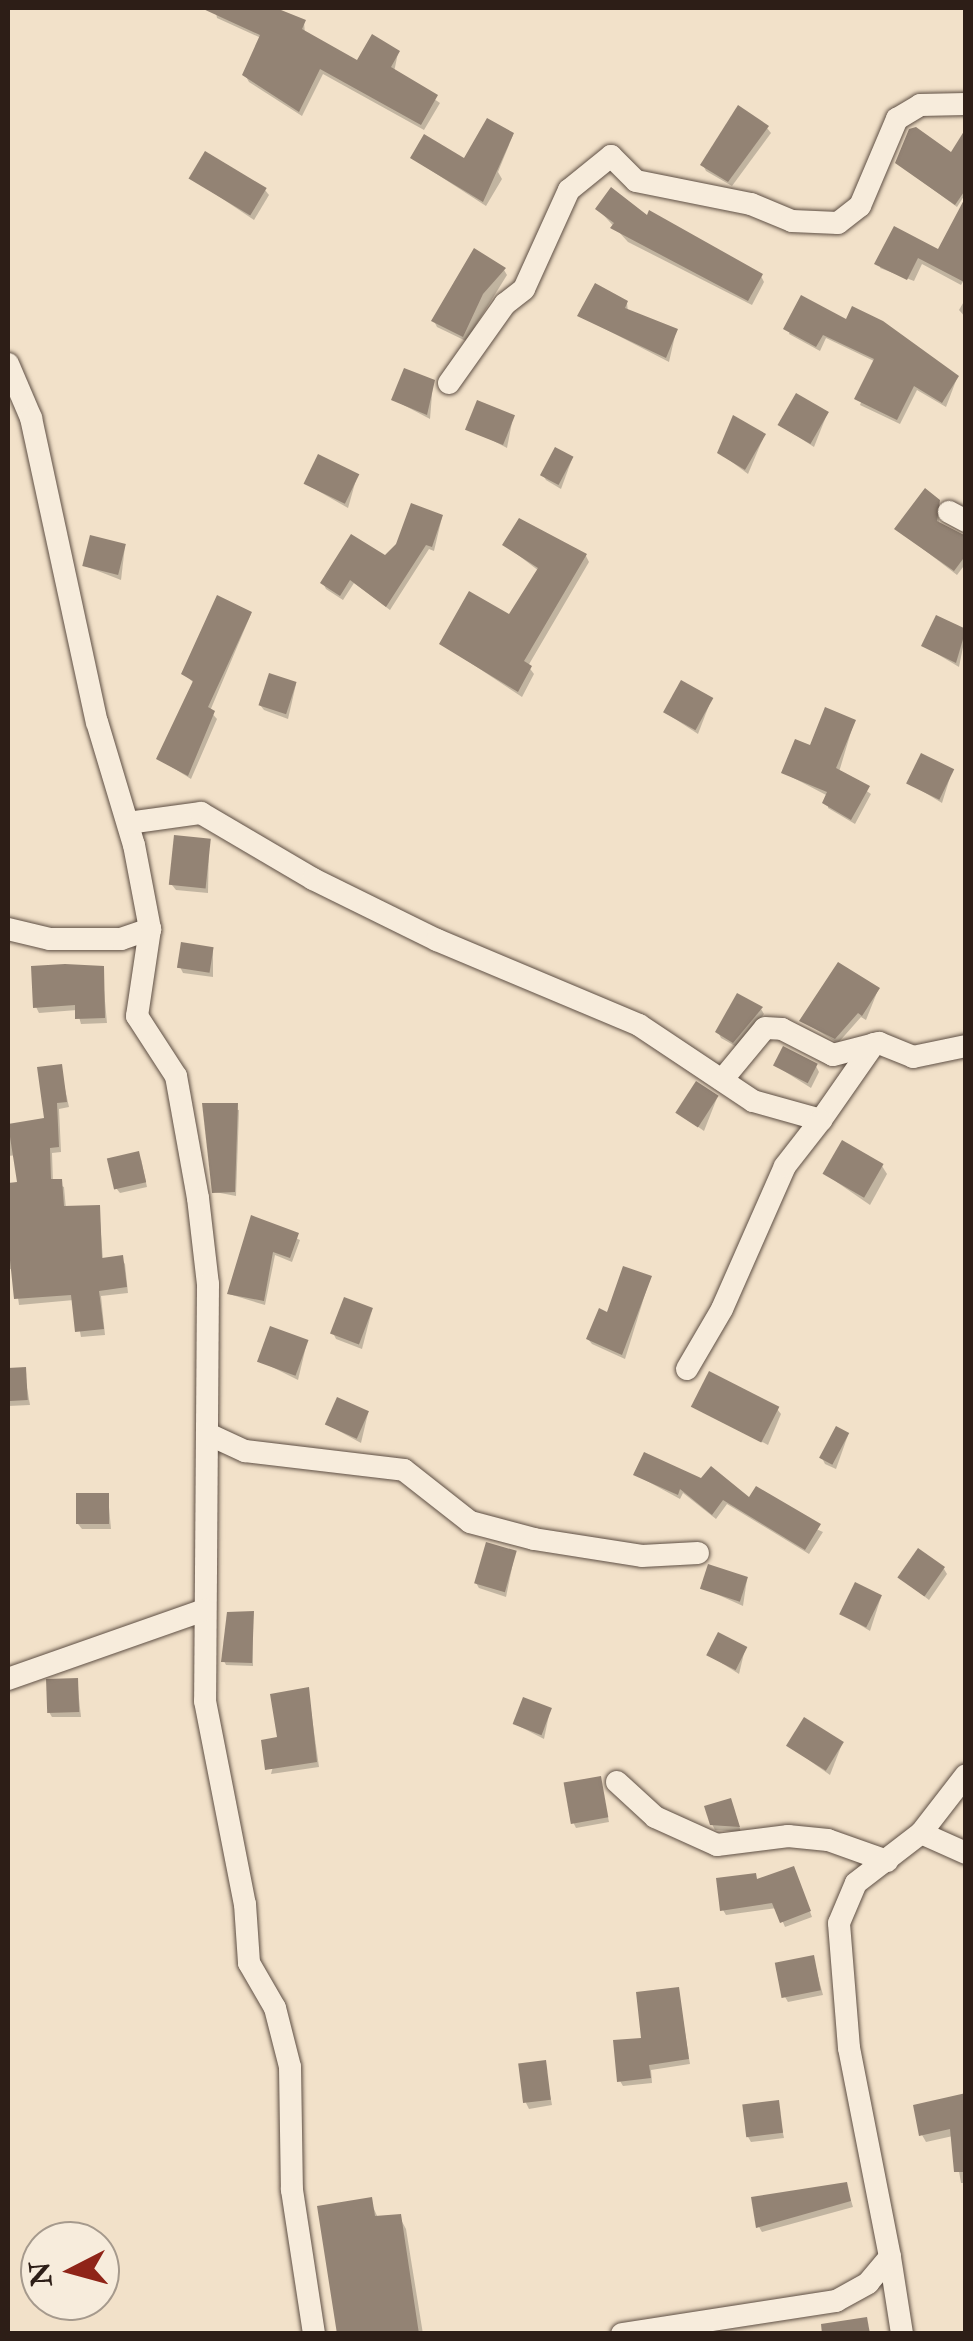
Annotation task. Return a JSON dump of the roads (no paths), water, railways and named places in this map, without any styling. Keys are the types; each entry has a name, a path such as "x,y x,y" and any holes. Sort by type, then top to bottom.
{"street":[{"path":"449,383 505,304 524,289 569,190 610,156 636,181 752,204 792,221 838,224 860,206 897,120 920,105 966,104"},
{"path":"8,364 31,418 97,722 128,823 150,928 137,1016 176,1076 198,1198 208,1284 205,1701 246,1904 249,1963 275,2008 290,2068 292,2190 314,2334"},
{"path":"128,823 202,813 312,879 436,940 525,972 638,1026 754,1101 821,1120"},
{"path":"8,929 50,939 121,939 150,928"},
{"path":"722,1080 766,1028 782,1030 833,1055 874,1044 924,1057 966,1046"},
{"path":"686,1370 722,1310 785,1166 874,1044"},
{"path":"208,1434 245,1451 404,1470 470,1522 534,1539 642,1556 698,1553"},
{"path":"8,1680 204,1610"},
{"path":"902,2334 848,2048 839,1922 856,1883 921,1833 966,1775"},
{"path":"617,1782 655,1817 716,1845 788,1836 828,1840 887,1861"},
{"path":"921,1833 966,1853"},
{"path":"622,2334 836,2300 868,2283 890,2257"}]}
